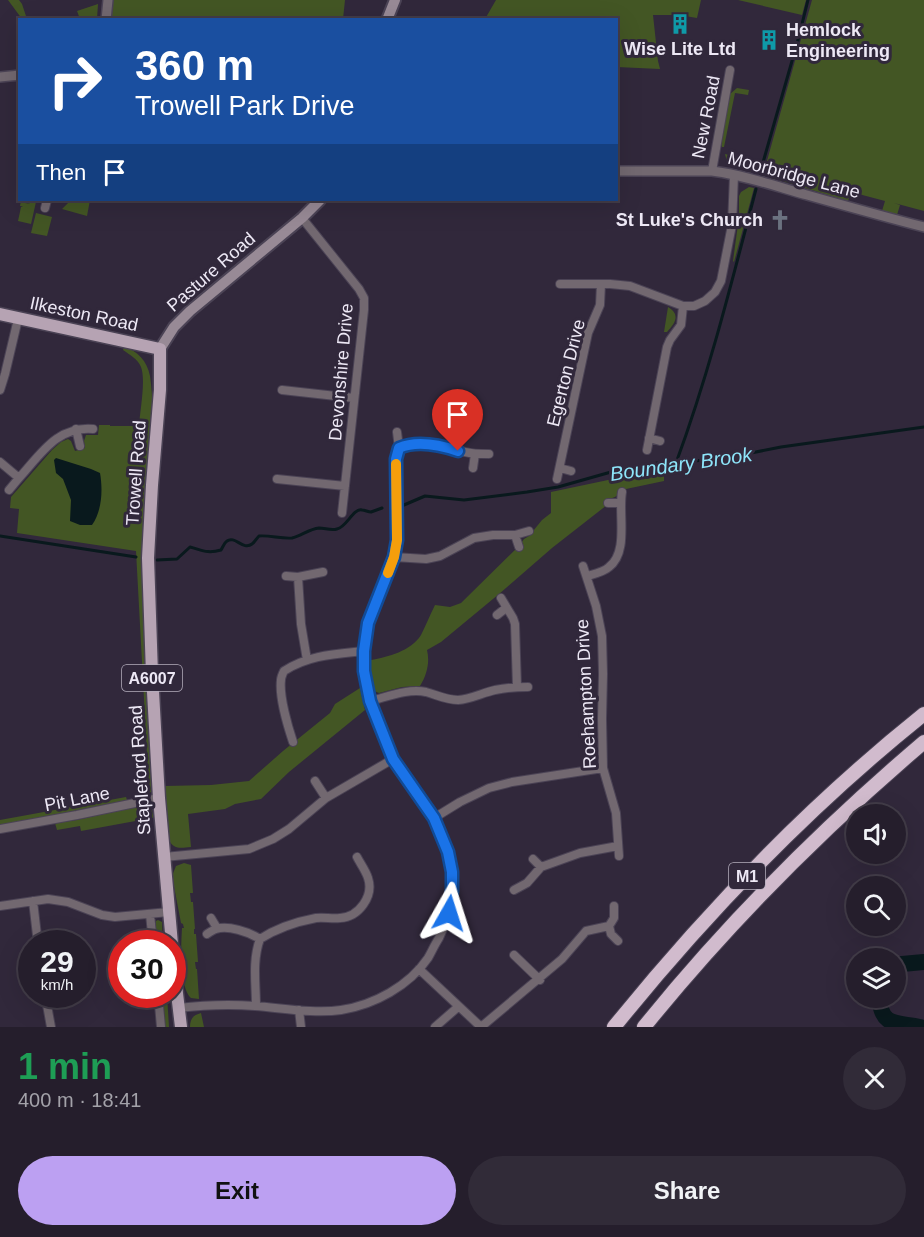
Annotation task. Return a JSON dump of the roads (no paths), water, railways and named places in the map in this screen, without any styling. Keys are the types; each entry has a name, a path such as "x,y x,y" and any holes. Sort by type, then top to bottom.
{"highway":[{"name":"M1","path":"614,1027 670,959 757,866 797,826 894,738 924,714"},
{"name":"M1","path":"644,1027 730,928 784,871 874,785 924,742"}],"main road":[{"path":"388,18 395,0"},
{"name":"Pasture Road","path":"160,349 174,327 190,311 302,218 319,201"},
{"name":"Ilkeston Road","path":"0,315 160,349"},
{"name":"Trowell Road","path":"148,558 160,390 160,349"},
{"name":"Stapleford Road","path":"148,558 159,798 171,930"},
{"path":"178,1008 181,1027"}],"street":[{"path":"106,18 108,0"},
{"name":"New Road","path":"712,171 730,70"},
{"path":"0,77 18,75"},
{"name":"Moorbridge Lane","path":"618,171 712,171 734,175 924,227"},
{"path":"560,284 630,286 683,306 694,306 705,301 715,292 721,281 732,225 734,175"},
{"name":"Devonshire Drive","path":"302,218 360,288 364,298 342,513"},
{"path":"570,295 571,284"},
{"name":"Egerton Drive","path":"558,479 588,333 600,305 601,284"},
{"path":"646,450 667,347 681,325 683,306"},
{"path":"0,390 18,319"},
{"path":"282,390 354,398"},
{"path":"9,490 55,439 76,429 93,429"},
{"path":"76,429 80,446"},
{"path":"186,1007 214,1004 299,1010 340,1010 367,1004 400,986 419,969 429,957 449,913 452,872 448,852 434,818 393,759 370,701 364,671 368,623 394,557 397,540 396,459 399,448 397,432"},
{"path":"649,438 660,441"},
{"path":"399,448 411,445 437,445 475,454 489,454"},
{"path":"473,468 475,454"},
{"path":"0,462 19,478"},
{"path":"560,468 571,471"},
{"path":"277,479 345,486"},
{"path":"587,576 608,568 617,556 622,532 620,503 622,492"},
{"path":"608,502 620,503"},
{"path":"394,557 433,558 474,538 515,535 529,531"},
{"path":"515,535 519,547"},
{"name":"Roehampton Drive","path":"583,566 596,606 602,636 603,768 616,813 620,856"},
{"path":"286,576 298,577 323,572"},
{"path":"298,577 301,624 307,660"},
{"path":"501,598 515,624 517,687"},
{"path":"497,615 506,608"},
{"path":"293,742 287,725 282,696 280,680 284,671 323,655 364,651"},
{"path":"370,701 427,688 448,699 459,700 495,690 528,687"},
{"path":"164,857 249,849 273,839 289,829 326,798 393,759"},
{"path":"434,818 489,788 512,782 603,768"},
{"path":"315,781 326,798"},
{"name":"Pit Lane","path":"0,829 159,798"},
{"path":"514,890 527,883 542,867 580,853 618,846"},
{"path":"256,1006 255,951 260,939 305,917 341,918 354,914 362,908 369,888 368,878 357,857"},
{"path":"533,859 542,867"},
{"path":"0,906 48,899 61,900 116,917 169,912"},
{"path":"33,901 36,930"},
{"path":"419,969 481,1027 540,980 586,931 609,926 614,918 614,906"},
{"path":"150,914 152,930"},
{"path":"211,918 217,928"},
{"path":"609,926 611,934 618,941"},
{"path":"207,934 217,928 239,929 260,939"},
{"path":"514,955 540,980"},
{"path":"435,1027 458,1007"},
{"path":"48,1008 51,1027"},
{"path":"159,1008 161,1027"},
{"path":"299,1010 301,1027"}],"waterway":[{"path":"760,173 808,0"},
{"path":"676,463 729,293 756,189"},
{"name":"Boundary Brook","path":"404,505 425,496 464,500 527,492 663,462 676,463 731,457 781,447 924,427"},
{"name":"Boundary Brook","path":"157,560 177,559 190,547 208,552 221,550 230,540 249,546 259,536 292,538 319,528 335,530 341,528 359,510 371,512 382,508"},
{"name":"Boundary Brook","path":"0,536 136,557"},
{"path":"906,964 924,962"},
{"path":"881,1008 883,1014 891,1022 920,1027"}],"place":[{"name":"Wise Lite Ltd","path":"680,24"},
{"name":"Hemlock Engineering","path":"769,40"},
{"name":"St Luke's Church","path":"780,220"}]}
